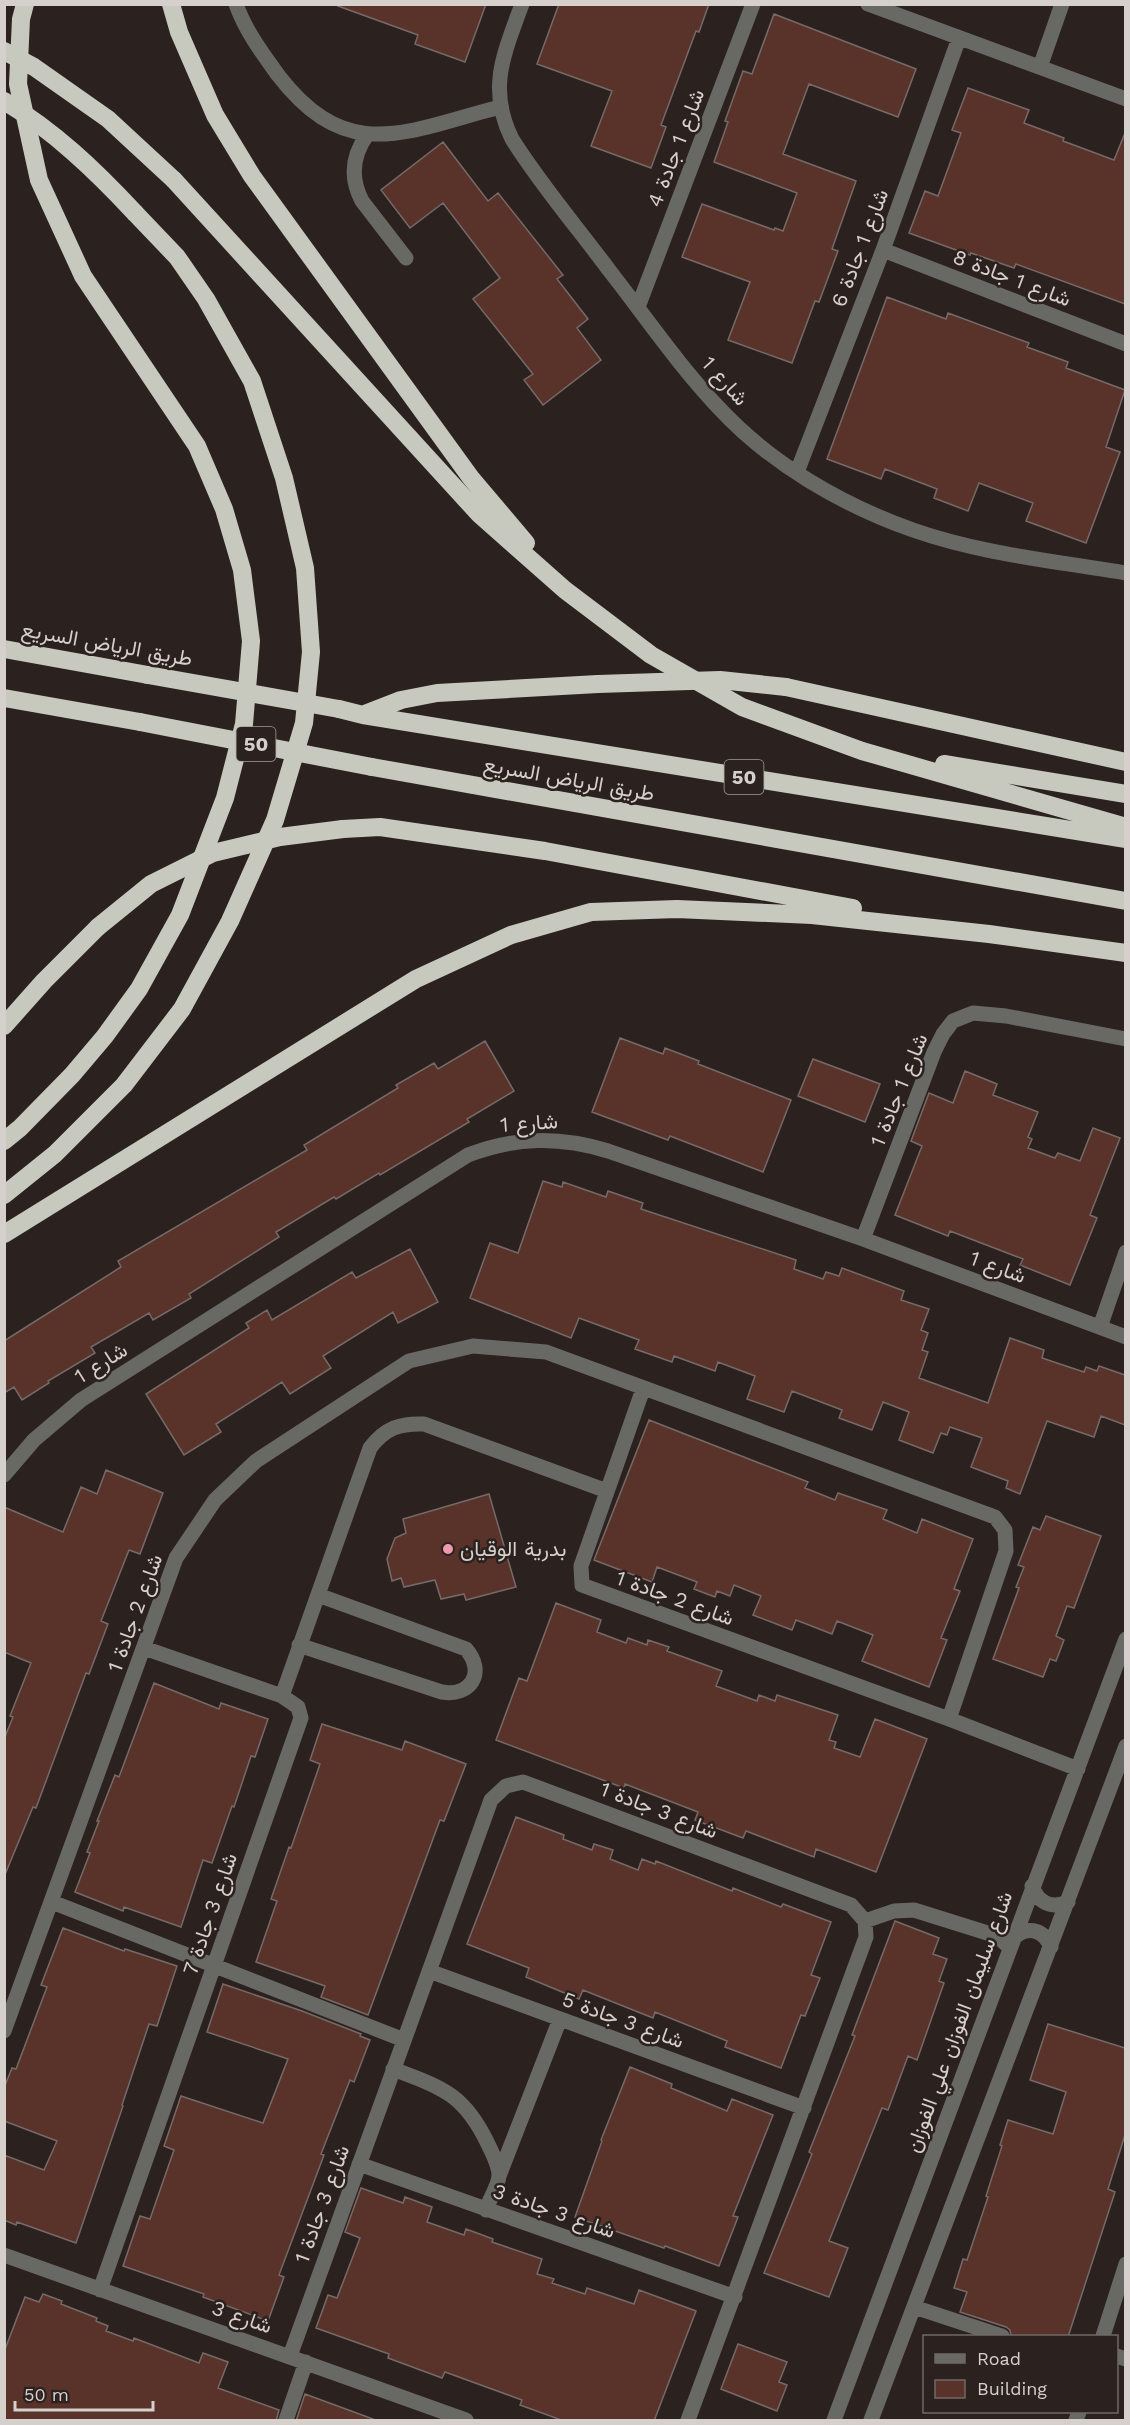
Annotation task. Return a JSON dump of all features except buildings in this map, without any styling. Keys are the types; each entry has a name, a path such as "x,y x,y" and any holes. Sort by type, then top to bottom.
{"highway":[{"path":"4,1141 20,1128 72,1075 105,1036 140,989 180,915 225,798 244,724 251,641 242,570 224,509 198,446 83,276 39,180 18,84 21,19 25,4"},
{"path":"171,4 179,32 214,115 252,176 471,478 566,590"},
{"path":"4,51 34,66 108,119 174,180 479,514 566,590 651,655 742,707 862,751 1125,827"},
{"path":"4,101 63,143 101,176 177,257 206,299 252,381 284,478 305,568 311,652 304,723 275,820 230,921 182,1009 123,1085 55,1154 4,1195"},
{"name":"طريق الرياض السريع","path":"4,649 363,715 1125,839"},
{"path":"363,715 401,700 437,693 720,680 786,687 1125,762"},
{"name":"طريق الرياض السريع","path":"4,698 372,767 1125,902"},
{"path":"862,751 1125,794"},
{"path":"4,1026 44,981 98,927 151,884 213,853 280,837 343,829 380,827 545,851 989,934"},
{"path":"4,1234 416,979 511,935 591,912 677,909 812,915 989,934 1125,952"}],"street":[{"path":"236,4 240,17 253,40 278,75 300,101 331,124 367,135 400,133 500,107"},
{"name":"شارع 1","path":"522,4 502,60 498,92 505,124 521,153 720,410 796,472 859,508 938,538 975,548 1125,572"},
{"name":"شارع 1 جادة 4","path":"638,307 753,4"},
{"path":"868,4 1125,99"},
{"path":"1040,67 1062,4"},
{"name":"شارع 1 جادة 6","path":"796,472 884,250 958,38"},
{"path":"367,135 361,144 354,167 356,191 406,258"},
{"name":"شارع 1 جادة 8","path":"884,250 1125,344"},
{"name":"شارع 1 جادة 1","path":"863,1239 934,1052 953,1021 973,1013 1006,1016 1125,1039"},
{"name":"شارع 1","path":"4,1474 34,1440 81,1400 468,1155 520,1140 543,1139 586,1144 863,1239 1125,1337"},
{"path":"1100,1327 1125,1252"},
{"name":"شارع 2 جادة 1","path":"4,2031 176,1558 215,1500 256,1461 409,1361 473,1346 546,1352 995,1517 1005,1530 1006,1551 949,1719"},
{"name":"شارع 2 جادة 1","path":"643,1389 581,1566 582,1585 949,1719 1078,1769"},
{"path":"282,1696 370,1448 379,1436 392,1427 407,1423 424,1424 607,1491"},
{"path":"299,1645 442,1692 462,1691 470,1685 474,1676 476,1666 473,1656 466,1649 318,1595"},
{"name":"شارع سليمان الفوزان علي الفوزان","path":"834,2421 1125,1639"},
{"name":"شارع 3 جادة 7","path":"100,2290 301,1718 298,1707 282,1696 144,1648"},
{"path":"871,2421 1125,1746"},
{"name":"شارع 3 جادة 1","path":"290,2356 491,1800 506,1786 524,1782 851,1905 865,1921"},
{"path":"1032,1886 1035,1893 1046,1903 1061,1905 1068,1902"},
{"path":"52,1902 404,2040"},
{"path":"688,2421 866,1937 865,1921 894,1911 914,1910 997,1936 1011,1943 1017,1934 1031,1930 1044,1935 1050,1947"},
{"name":"شارع 3 جادة 5","path":"429,1971 804,2108"},
{"path":"486,2210 560,2019"},
{"path":"393,2069 440,2087 467,2108 483,2134 499,2176"},
{"name":"شارع 3 جادة 3","path":"359,2164 735,2298"},
{"name":"شارع 3","path":"4,2255 466,2421"},
{"path":"1103,2335 1125,2264"},
{"path":"914,2307 996,2335"},
{"path":"286,2421 306,2362"}],"place":[{"name":"بدرية الوقيان","path":"448,1549"}]}
